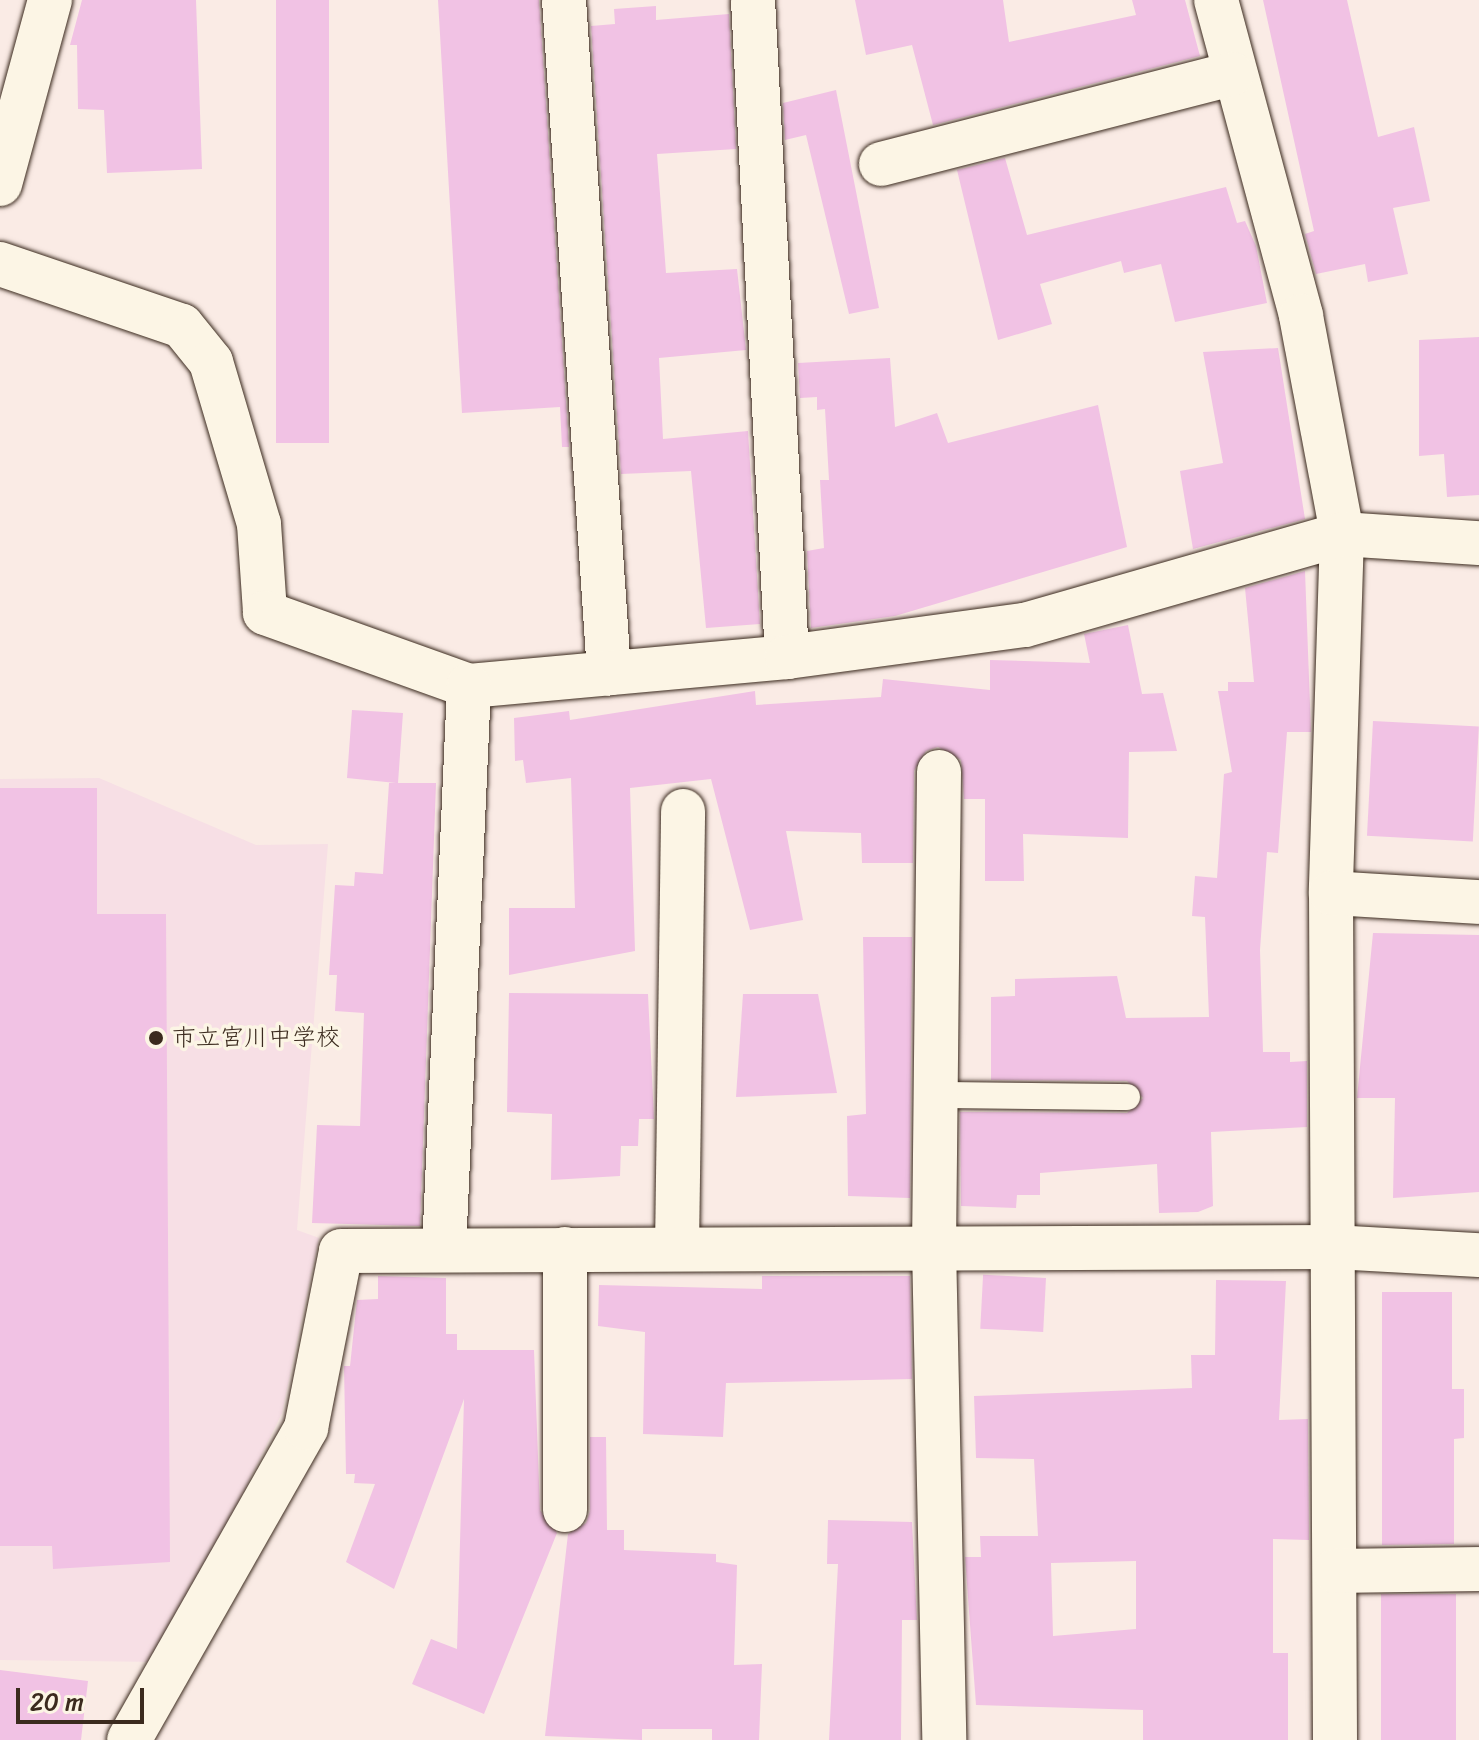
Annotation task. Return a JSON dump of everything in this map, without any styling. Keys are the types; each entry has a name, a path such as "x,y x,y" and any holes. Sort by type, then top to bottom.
{"street":[{"path":"0,184 50,0"},
{"path":"564,0 609,673"},
{"path":"753,0 787,657"},
{"path":"1216,0 1232,74 1301,316 1342,534 1331,893 1335,1740"},
{"path":"881,164 1232,74"},
{"path":"0,264 182,326 211,362 259,524 265,613 469,686 787,657 1025,625 1342,534 1479,543"},
{"path":"444,1250 469,686"},
{"path":"939,772 934,1246 944,1740"},
{"path":"677,1248 683,811"},
{"path":"1331,893 1479,902"},
{"path":"129,1740 306,1428 341,1251 934,1246 1334,1247 1479,1255"},
{"path":"565,1249 565,1510"},
{"path":"1335,1571 1479,1569"}],"lane":[{"path":"936,1095 1127,1097"}],"shaded area":[{"name":"市立宮川中学校","path":"99,778 256,845 328,844 297,1230 319,1238 282,1413 161,1662 0,1660 0,779"}],"building":[{"path":"82,0 196,0 202,169 107,173 104,110 78,109 77,45 70,45"},
{"path":"276,0 329,0 329,443 276,443"},
{"path":"438,0 539,0 569,447 562,447 560,407 462,413"},
{"path":"855,0 1003,0 1009,42 1136,15 1132,0 1185,0 1200,56 933,125 912,45 866,55"},
{"path":"1263,0 1347,0 1378,137 1414,127 1430,201 1393,208 1408,274 1368,282 1365,264 1316,274 1305,234 1314,231"},
{"path":"656,6 656,20 729,14 736,149 657,154 666,273 737,269 746,350 659,358 663,439 748,431 760,624 706,628 691,471 621,474 591,26 615,24 614,9"},
{"path":"836,90 879,308 849,314 806,135 785,140 783,103"},
{"path":"1005,158 1027,235 1226,187 1237,223 1245,221 1256,246 1267,303 1175,322 1161,264 1124,273 1121,261 1040,284 1052,324 998,340 957,170"},
{"path":"1479,337 1479,495 1447,497 1444,454 1419,456 1419,340"},
{"path":"1278,348 1305,519 1193,549 1180,471 1223,463 1203,352"},
{"path":"890,358 895,427 937,413 948,443 1098,405 1127,547 895,616 811,628 807,551 824,548 820,480 829,480 825,409 817,410 817,397 800,398 798,363"},
{"path":"1305,571 1311,732 1287,732 1278,853 1267,852 1260,950 1263,1052 1290,1052 1290,1062 1307,1061 1307,1127 1211,1132 1213,1206 1198,1212 1159,1213 1157,1164 1040,1173 1040,1195 1017,1195 1016,1208 961,1206 960,1112 1127,1113 1143,1098 1127,1081 991,1080 991,997 1015,996 1015,979 1117,976 1126,1018 1209,1017 1205,917 1192,916 1195,876 1217,878 1224,774 1232,772 1218,691 1228,691 1228,682 1254,682 1245,588"},
{"path":"1128,625 1142,694 1163,693 1177,751 1129,752 1128,838 1023,834 1024,881 985,881 985,799 964,799 961,760 938,747 926,751 914,771 913,863 862,863 861,833 786,831 803,920 750,930 711,779 630,788 635,951 509,975 509,908 575,908 571,778 526,783 523,760 515,761 514,718 569,711 570,720 755,691 756,705 881,697 883,679 990,690 990,660 1090,663 1084,634"},
{"path":"352,710 403,713 398,783 436,783 420,1226 312,1223 317,1125 360,1126 364,1013 335,1011 337,975 329,975 335,885 354,886 355,872 383,874 389,783 396,783 347,778"},
{"path":"1373,721 1479,727 1473,841 1367,836"},
{"path":"0,788 97,788 97,914 166,914 170,1562 53,1569 52,1546 0,1546"},
{"path":"1373,933 1479,935 1479,1192 1393,1198 1395,1098 1357,1098"},
{"path":"863,937 912,937 910,1198 848,1196 847,1116 866,1114"},
{"path":"509,993 648,994 654,1119 639,1119 638,1146 621,1146 620,1176 551,1180 552,1114 507,1112"},
{"path":"743,994 818,994 837,1093 736,1097"},
{"path":"983,1275 1046,1278 1043,1332 980,1329"},
{"path":"378,1276 446,1278 446,1334 457,1334 457,1350 534,1350 540,1510 557,1533 484,1714 412,1684 431,1639 457,1649 464,1399 394,1589 346,1562 375,1484 354,1483 355,1474 346,1474 344,1366 350,1366 357,1300 378,1299"},
{"path":"762,1276 910,1276 912,1379 726,1383 723,1437 643,1434 645,1332 598,1326 599,1285 762,1289"},
{"path":"1216,1280 1286,1281 1279,1420 1308,1419 1309,1540 1273,1539 1273,1653 1288,1653 1288,1740 1143,1740 1143,1710 976,1705 965,1557 981,1557 980,1536 1038,1536 1034,1459 976,1458 974,1396 1192,1388 1191,1355 1215,1355","holes":["1136,1561 1136,1629 1053,1636 1051,1563"]},
{"path":"1382,1292 1452,1292 1452,1389 1464,1389 1464,1438 1454,1439 1454,1544 1382,1545"},
{"path":"590,1437 606,1437 607,1530 624,1530 624,1550 716,1554 716,1562 737,1565 734,1665 762,1664 759,1740 712,1740 712,1729 642,1729 642,1740 545,1736 568,1534 586,1523 590,1511"},
{"path":"828,1520 912,1522 917,1620 902,1620 901,1740 829,1740 838,1564 827,1564"},
{"path":"1381,1594 1456,1594 1456,1740 1381,1740"},
{"path":"0,1670 88,1681 81,1740 0,1740"}],"place":[{"name":"市立宮川中学校","path":"156,1038"}]}
